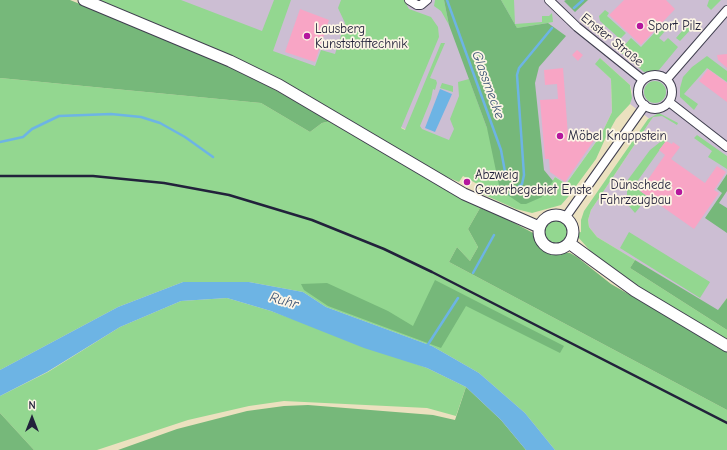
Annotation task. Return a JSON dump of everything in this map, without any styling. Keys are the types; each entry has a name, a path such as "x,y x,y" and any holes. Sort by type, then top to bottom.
{"main road":[{"path":"84,0 223,58 278,85 464,194 539,227"},
{"path":"553,215 565,218 572,227 573,232 569,243 566,246 556,250 547,247 539,237 539,227 542,221 553,215"},
{"path":"569,243 635,291 727,346"}],"street":[{"path":"409,0 412,4 421,5 427,0"},
{"name":"Enster Straße","path":"549,0 577,27 642,80"},
{"path":"667,79 727,10"},
{"path":"652,75 662,76 667,79 672,88 669,102 656,109 645,105 638,94 638,89 642,80 652,75"},
{"path":"669,102 727,147"},
{"path":"565,218 645,105"}],"shaded area":[{"path":"128,0 727,0 727,298 718,311 597,237 589,227 588,220 591,210 651,120 630,104 632,92 630,85 601,59 596,64 611,79 612,112 601,135 566,184 555,177 542,197 346,100"}],"green space":[{"path":"0,0 70,0 203,54 268,86 331,121 322,123 310,132 261,103 0,78"},
{"path":"96,0 181,0 262,31 274,0 291,0 273,51 315,66 321,50 335,54 345,23 338,8 341,0 404,0 409,9 431,17 438,27 439,37 401,128 405,130 441,43 445,43 430,78 436,80 437,83 435,90 433,89 431,99 420,126 422,129 449,140 454,129 450,119 459,96 458,82 469,79 487,128 542,197 555,177 566,184 601,135 612,112 611,79 595,64 600,58 630,85 632,98 630,104 616,119 596,159 568,197 561,205 532,213 516,209 478,192 481,186 463,176 459,182 437,173 330,110"},
{"path":"435,0 444,0 449,25 441,11 434,6"},
{"path":"444,0 501,0 517,28 548,23 566,36 539,67 535,83 544,170 553,181 542,197 526,204 521,204 500,190 487,128 449,25"},
{"path":"501,0 514,0 515,24 542,22 542,16 549,16 552,13 553,22 517,28"},
{"path":"588,0 575,12 564,1"},
{"path":"709,0 721,0 711,10 707,6"},
{"path":"605,10 609,13 607,16 626,33 620,39 600,21 599,16"},
{"path":"689,23 693,27 680,41 676,38"},
{"path":"661,26 666,30 659,38 664,42 668,38 678,47 659,70 644,72 619,51 631,38 641,47"},
{"path":"707,56 727,71 727,82 707,68 684,94 698,104 694,110 680,97 680,88 683,77 692,67"},
{"path":"0,78 261,103 310,132 322,123 331,121 390,157 480,208 468,229 478,247 470,261 457,247 449,262 727,410 727,450 555,450 525,413 479,373 432,346 326,307 303,292 249,282 183,282 118,307 0,370"},
{"path":"655,81 663,84 666,92 663,100 655,103 647,100 644,92 647,84"},
{"path":"442,83 453,86 453,92 440,88"},
{"path":"659,113 678,123 677,125 662,116 653,117 591,210 588,220 589,227 597,237 635,260 630,268 727,330 727,341 634,285 593,254 578,237 577,233 581,232 581,220 584,211 648,119"},
{"path":"697,135 727,156 727,169 708,157 712,151 694,138"},
{"path":"664,139 666,141 634,186 648,197 635,213 629,206 627,197 627,181 650,150"},
{"path":"727,174 727,191 719,203 727,208 727,233 705,218 722,193 717,189"},
{"path":"480,208 501,216 535,234 543,251 570,253 577,257 611,284 727,351 727,410 449,262 457,247 470,261 478,247 468,229"},
{"path":"556,220 565,223 568,232 565,241 556,244 547,241 544,232 547,223"},
{"path":"629,232 710,282 700,298 620,248"},
{"path":"635,260 718,310 727,298 727,330 630,268"},
{"path":"435,280 564,346 560,353 466,306 441,348 328,306 304,290 301,284 327,283 388,311 413,326"},
{"path":"227,298 271,311 427,368 466,387 456,416 427,408 284,401 249,406 188,420 97,450 34,450 0,413 0,396 48,372 120,327 181,301"},
{"path":"466,387 501,420 526,450 118,450 177,429 247,411 284,406 308,405 433,415 455,420"},
{"path":"0,413 34,450 0,450"}],"water":[{"path":"440,89 452,94 435,132 425,128"},
{"name":"Ruhr","path":"183,282 249,282 303,292 326,307 432,346 479,373 525,413 555,450 526,450 501,420 466,387 427,368 364,348 271,311 227,298 181,301 120,327 47,372 0,396 0,370 118,307"}],"building":[{"name":"Sport Pilz","path":"624,0 666,0 675,9 641,45 609,15"},
{"name":"Lausberg Kunststofftechnik","path":"300,9 329,20 315,62 285,52"},
{"path":"577,50 583,55 578,61 572,55"},
{"path":"727,54 727,68 718,60 717,55"},
{"name":"Möbel Knappstein","path":"563,68 568,135 575,134 580,138 586,128 597,136 565,182 550,172 549,159 545,159 540,100 558,99 557,84 545,85 544,70"},
{"path":"708,69 727,83 727,102 699,81"},
{"name":"Dünschede Fahrzeugbau","path":"666,141 672,144 673,142 680,147 671,159 705,183 717,166 726,172 714,190 719,193 694,229 640,191 665,155 659,150"}],"waterway":[{"name":"Glassmecke","path":"447,0 501,150 506,177"},
{"path":"574,8 583,0"},
{"path":"510,194 522,184 524,175 517,75 519,68 552,28"},
{"path":"0,142 23,137 32,129 59,116 111,114 141,117 160,123 185,137 213,157"},
{"name":"Glassmecke","path":"473,273 494,235"},
{"name":"Glassmecke","path":"427,346 458,298"}],"railway":[{"path":"0,176 93,176 164,183 229,195 312,220 384,249 432,272 727,423"}],"place":[{"name":"Sport Pilz","path":"640,26"},
{"name":"Lausberg Kunststofftechnik","path":"307,36"},
{"name":"Möbel Knappstein","path":"560,136"},
{"name":"Abzweig Gewerbegebiet Enste","path":"467,182"},
{"name":"Dünschede Fahrzeugbau","path":"679,192"}]}
